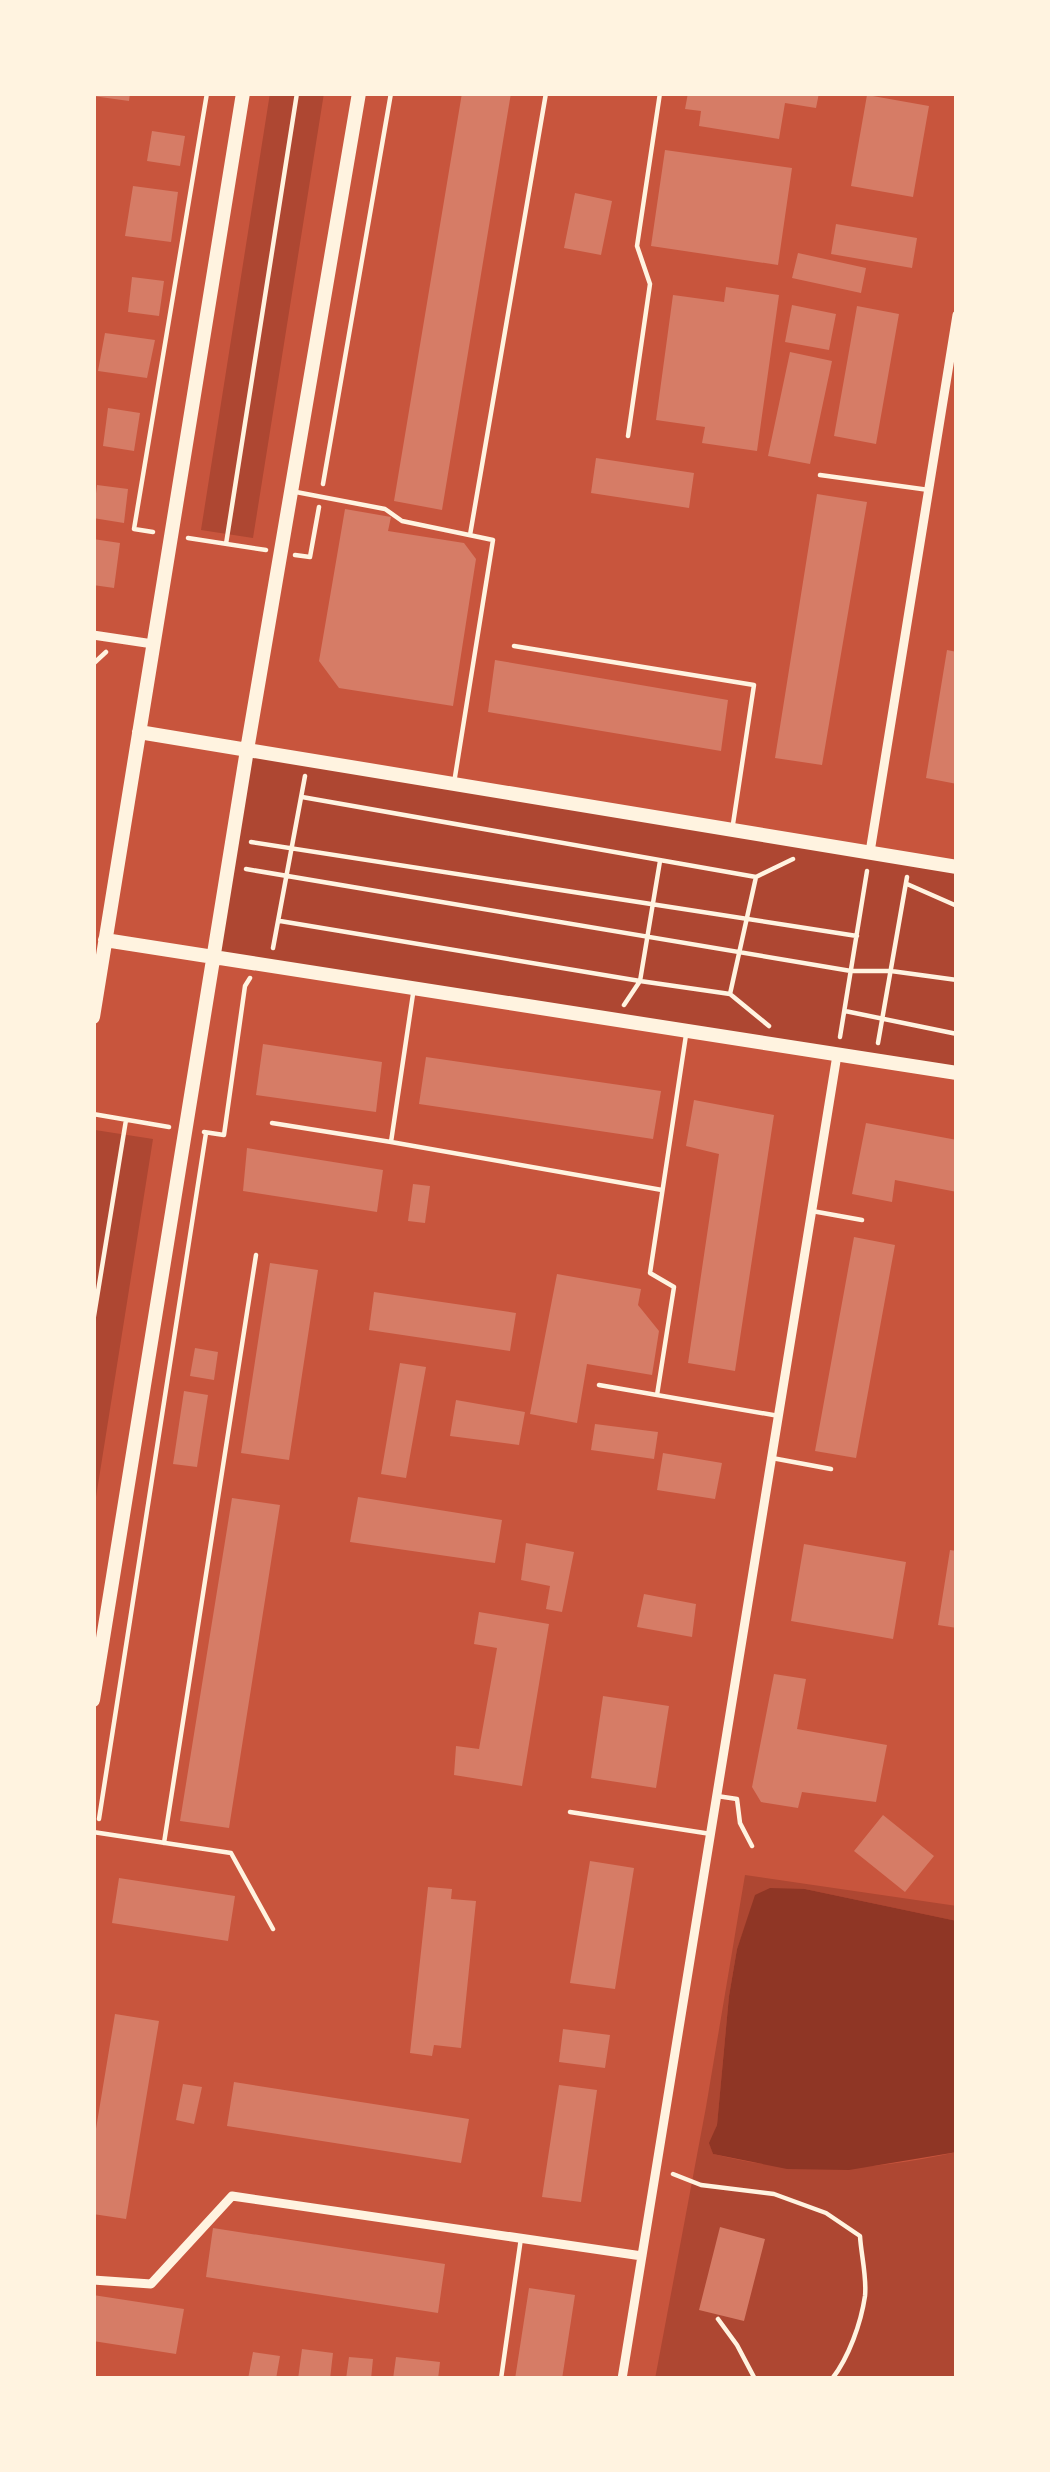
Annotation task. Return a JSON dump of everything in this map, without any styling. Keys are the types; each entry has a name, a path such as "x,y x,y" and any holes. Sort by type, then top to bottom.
{"main road":[{"path":"93,1017 243,93"},
{"path":"93,1700 359,93"},
{"path":"139,732 957,867"},
{"path":"105,940 957,1073"}],"street":[{"path":"870,852 956,324"},
{"path":"93,635 153,644"},
{"path":"622,2379 837,1055"},
{"path":"93,2280 151,2284 232,2196 642,2256"}],"lane":[{"path":"470,535 546,93"},
{"path":"628,436 650,284 637,246 660,93"},
{"path":"820,475 929,490"},
{"path":"291,491 385,509 402,521 493,540 454,783"},
{"path":"514,646 754,685 732,829"},
{"path":"391,1142 413,988"},
{"path":"657,1395 674,1287 650,1273 687,1031"},
{"path":"272,1123 662,1190"},
{"path":"812,1211 862,1220"},
{"path":"164,1843 256,1255"},
{"path":"599,1385 778,1416"},
{"path":"772,1458 831,1469"},
{"path":"717,1796 737,1799 740,1823 752,1846"},
{"path":"570,1812 711,1834"},
{"path":"95,1832 231,1853 273,1929"},
{"path":"501,2379 521,2238"}],"path":[{"path":"207,93 134,529 310,557 391,93"},
{"path":"226,544 297,93"},
{"path":"93,664 106,652"},
{"path":"270,966 308,759"},
{"path":"302,797 756,878 823,844"},
{"path":"232,839 856,936"},
{"path":"837,1055 870,852"},
{"path":"875,1060 910,859"},
{"path":"614,1020 640,981 661,860"},
{"path":"228,866 851,970 891,970 957,980"},
{"path":"730,994 756,878"},
{"path":"906,884 957,906"},
{"path":"278,920 730,994 796,1048"},
{"path":"844,1010 957,1034"},
{"path":"93,1322 126,1120"},
{"path":"95,1832 206,1133"},
{"path":"657,2167 701,2186 774,2194 826,2212 860,2236 866,2293 854,2337 832,2379"},
{"path":"718,2319 755,2379"}],"shaded area":[{"path":"270,93 324,93 253,538 201,530"},
{"path":"247,750 957,867 957,1073 213,957"},
{"path":"95,1130 153,1139 93,1516 93,1141"},
{"path":"745,1875 957,1906 957,1921 805,1889 756,1895 737,1949 717,2125 710,2144 713,2154 806,2168 864,2167 957,2152 957,2379 655,2379"},
{"path":"770,1888 805,1889 957,1921 957,2152 849,2170 787,2169 713,2154 709,2143 717,2125 737,1949 755,1895"}],"building":[{"path":"93,93 130,93 129,101"},
{"path":"462,93 511,93 442,510 394,501"},
{"path":"688,93 819,93 816,108 785,103 779,139 699,126 701,111 685,109"},
{"path":"867,95 929,106 913,197 851,186"},
{"path":"152,131 185,136 180,166 147,161"},
{"path":"665,150 792,168 778,265 651,246"},
{"path":"133,186 178,192 171,242 125,236"},
{"path":"575,193 612,201 601,255 564,248"},
{"path":"836,224 917,238 912,268 831,254"},
{"path":"798,253 866,268 861,293 792,278"},
{"path":"132,277 164,281 159,316 128,312"},
{"path":"726,287 779,295 757,451 702,443 705,427 656,420 673,295 724,302"},
{"path":"792,305 836,314 829,350 785,342"},
{"path":"857,306 899,314 876,444 834,436"},
{"path":"105,333 155,340 147,378 98,371"},
{"path":"790,352 832,361 810,464 768,456"},
{"path":"108,408 140,413 134,451 103,446"},
{"path":"596,458 694,473 689,508 591,493"},
{"path":"97,485 128,489 124,523 93,518"},
{"path":"817,494 867,502 822,765 775,758"},
{"path":"345,509 391,517 388,531 464,543 476,559 453,706 339,688 319,661"},
{"path":"93,539 120,543 114,588 93,585"},
{"path":"947,650 957,652 957,784 926,778"},
{"path":"495,660 728,700 721,751 488,712"},
{"path":"263,1044 382,1062 376,1112 256,1095"},
{"path":"426,1057 661,1091 653,1139 419,1104"},
{"path":"694,1100 774,1115 735,1371 688,1363 719,1154 686,1146"},
{"path":"866,1123 957,1140 957,1192 895,1180 892,1202 852,1194"},
{"path":"247,1148 383,1170 377,1212 243,1191"},
{"path":"413,1184 430,1186 425,1223 408,1221"},
{"path":"854,1237 895,1245 856,1458 815,1451"},
{"path":"270,1263 318,1270 289,1460 241,1453"},
{"path":"557,1274 641,1289 638,1305 659,1331 652,1375 587,1364 577,1423 530,1414"},
{"path":"374,1292 516,1313 510,1351 369,1330"},
{"path":"195,1348 218,1352 214,1380 190,1376"},
{"path":"400,1363 426,1367 406,1478 381,1474"},
{"path":"184,1391 208,1395 197,1467 173,1464"},
{"path":"456,1400 525,1412 519,1445 450,1436"},
{"path":"595,1424 658,1432 654,1459 591,1450"},
{"path":"663,1453 722,1463 715,1499 657,1490"},
{"path":"358,1497 502,1520 495,1563 350,1542"},
{"path":"232,1498 280,1505 229,1828 180,1821"},
{"path":"526,1543 574,1552 562,1612 546,1609 550,1586 521,1580"},
{"path":"804,1544 906,1562 893,1639 791,1621"},
{"path":"950,1550 957,1551 957,1628 938,1625"},
{"path":"644,1594 696,1604 692,1637 637,1627"},
{"path":"479,1612 549,1624 522,1786 454,1775 456,1746 479,1749 497,1648 474,1644"},
{"path":"774,1674 806,1679 797,1729 887,1745 876,1802 802,1792 798,1808 761,1802 752,1787"},
{"path":"603,1696 669,1706 656,1788 591,1778"},
{"path":"883,1815 934,1856 905,1892 854,1851"},
{"path":"590,1861 634,1868 615,1989 570,1983"},
{"path":"119,1878 235,1896 228,1941 112,1923"},
{"path":"428,1887 452,1889 451,1899 476,1901 461,2048 434,2045 432,2056 410,2053"},
{"path":"115,2014 159,2021 126,2219 93,2214 93,2147"},
{"path":"563,2029 610,2035 605,2068 559,2062"},
{"path":"234,2082 469,2119 461,2163 227,2126"},
{"path":"183,2084 202,2087 194,2124 176,2120"},
{"path":"559,2085 597,2090 581,2202 542,2197"},
{"path":"720,2227 765,2239 744,2321 699,2310"},
{"path":"213,2228 445,2264 438,2313 206,2277"},
{"path":"529,2288 575,2295 562,2379 515,2379"},
{"path":"93,2295 184,2309 176,2354 93,2341"},
{"path":"302,2349 333,2353 330,2379 298,2379"},
{"path":"253,2352 280,2356 276,2379 248,2379"},
{"path":"349,2357 373,2359 371,2379 346,2379"},
{"path":"396,2357 440,2362 438,2379 393,2379"}]}
